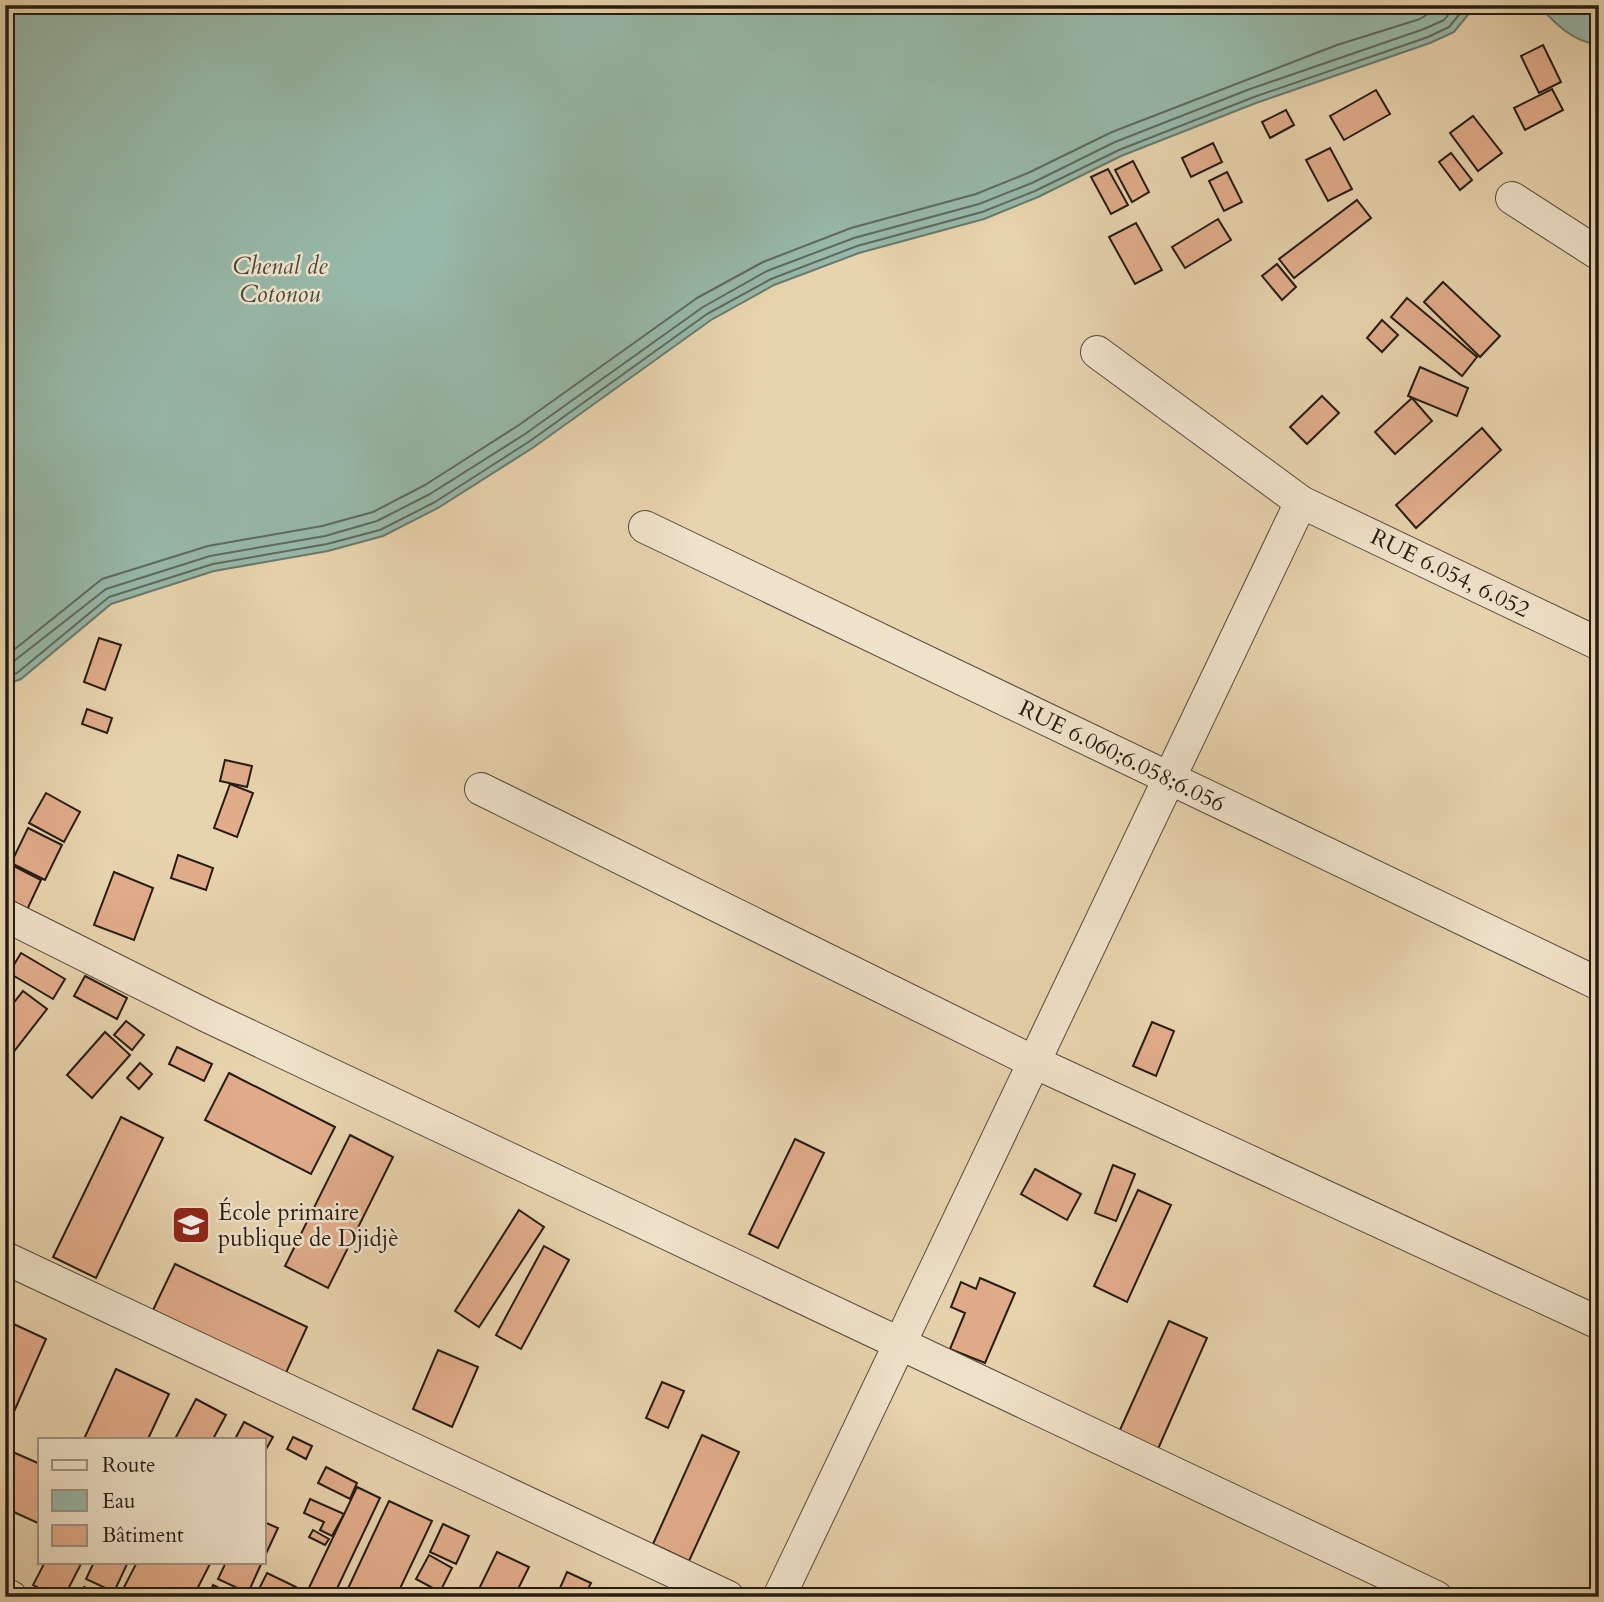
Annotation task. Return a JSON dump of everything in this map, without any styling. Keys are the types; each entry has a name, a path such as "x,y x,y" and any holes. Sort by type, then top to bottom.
{"street":[{"path":"1512,198 1599,254"},
{"name":"RUE 6.054, 6.052","path":"1097,352 1301,502 1599,644"},
{"path":"779,1597 1301,502"},
{"name":"RUE 6.060;6.058;6.056","path":"645,527 1599,984"},
{"path":"481,789 1034,1062 1599,1324"},
{"path":"5,915 207,1016 1436,1597"},
{"path":"5,1258 728,1597"},
{"path":"5,1594 11,1597"}],"water":[{"name":"Chenal de Cotonou","path":"5,5 1476,5 1454,32 1430,43 1256,103 1121,156 1038,197 984,219 859,253 774,285 711,320 534,447 438,508 383,536 328,551 214,571 111,604 21,679 5,685"},
{"path":"1538,5 1599,5 1599,45 1572,36"}],"building":[{"path":"1543,45 1561,82 1539,93 1521,56"},
{"path":"1552,89 1563,110 1525,130 1514,108"},
{"path":"1376,90 1390,114 1344,140 1330,116"},
{"path":"1286,110 1294,125 1270,138 1262,122"},
{"path":"1473,116 1502,153 1478,171 1450,133"},
{"path":"1213,143 1222,162 1191,177 1182,158"},
{"path":"1330,148 1352,189 1328,201 1306,160"},
{"path":"1451,153 1472,180 1460,190 1439,162"},
{"path":"1133,161 1149,192 1132,202 1115,170"},
{"path":"1108,169 1128,205 1111,214 1091,177"},
{"path":"1227,172 1242,202 1224,211 1209,181"},
{"path":"1357,200 1371,218 1294,278 1279,259"},
{"path":"1218,219 1231,240 1185,268 1172,247"},
{"path":"1136,223 1162,270 1135,284 1109,237"},
{"path":"1277,264 1296,287 1282,300 1262,276"},
{"path":"1443,282 1500,336 1480,357 1424,302"},
{"path":"1407,298 1477,357 1462,376 1391,317"},
{"path":"1382,320 1398,335 1382,352 1367,338"},
{"path":"1420,367 1468,388 1457,416 1408,396"},
{"path":"1322,396 1339,413 1307,444 1290,427"},
{"path":"1412,398 1432,421 1395,454 1375,432"},
{"path":"1482,428 1501,450 1416,528 1396,505"},
{"path":"99,638 121,645 105,690 84,682"},
{"path":"5,679 13,680 11,704 5,703"},
{"path":"87,709 112,718 107,733 82,724"},
{"path":"225,760 252,766 247,787 220,781"},
{"path":"230,784 253,793 237,837 214,828"},
{"path":"46,793 80,812 64,842 29,823"},
{"path":"28,828 62,845 45,880 11,863"},
{"path":"178,855 213,868 206,890 171,878"},
{"path":"6,862 41,880 26,912 5,901"},
{"path":"114,872 153,888 134,940 94,925"},
{"path":"21,953 65,979 53,999 9,973"},
{"path":"85,976 127,998 117,1019 74,996"},
{"path":"23,991 47,1009 5,1063 5,1014"},
{"path":"126,1021 144,1035 132,1050 114,1035"},
{"path":"1152,1022 1174,1031 1156,1076 1133,1066"},
{"path":"105,1032 130,1055 92,1098 67,1075"},
{"path":"177,1047 212,1064 204,1081 169,1064"},
{"path":"140,1063 152,1074 139,1089 127,1078"},
{"path":"229,1073 335,1127 311,1174 205,1120"},
{"path":"121,1117 163,1138 96,1278 53,1257"},
{"path":"350,1135 393,1157 328,1288 285,1266"},
{"path":"795,1139 824,1153 778,1248 749,1234"},
{"path":"1113,1165 1135,1174 1116,1221 1095,1213"},
{"path":"1035,1169 1081,1194 1067,1220 1021,1194"},
{"path":"1138,1190 1171,1205 1127,1302 1094,1286"},
{"path":"519,1210 544,1227 479,1327 455,1311"},
{"path":"544,1246 569,1260 521,1349 496,1335"},
{"path":"175,1264 307,1327 285,1375 153,1310"},
{"path":"980,1278 1015,1293 985,1363 950,1349 965,1313 951,1307 961,1282 976,1289"},
{"path":"5,1320 46,1339 5,1432"},
{"path":"1169,1321 1207,1338 1158,1449 1119,1432"},
{"path":"438,1350 478,1367 452,1427 413,1409"},
{"path":"116,1369 169,1394 148,1438 84,1438"},
{"path":"662,1382 684,1391 668,1428 646,1418"},
{"path":"196,1399 226,1415 214,1438 176,1438"},
{"path":"244,1422 273,1437 266,1449 266,1438 236,1438"},
{"path":"702,1435 739,1452 689,1561 653,1544"},
{"path":"293,1437 312,1446 306,1459 287,1449"},
{"path":"6,1449 38,1463 38,1523 5,1508"},
{"path":"326,1467 357,1483 350,1499 318,1483"},
{"path":"357,1487 380,1498 333,1597 318,1597 307,1592"},
{"path":"310,1499 344,1514 332,1536 320,1530 324,1522 304,1513"},
{"path":"389,1501 432,1521 396,1597 344,1597"},
{"path":"266,1523 278,1528 266,1554"},
{"path":"443,1524 469,1536 456,1564 430,1552"},
{"path":"313,1530 329,1539 325,1545 309,1537"},
{"path":"497,1552 529,1567 514,1597 475,1597"},
{"path":"429,1555 452,1568 440,1592 416,1579"},
{"path":"44,1564 81,1564 64,1597 55,1597 33,1585"},
{"path":"93,1564 127,1564 114,1592 86,1579"},
{"path":"136,1564 210,1564 193,1597 119,1597"},
{"path":"225,1564 261,1564 248,1593 218,1579"},
{"path":"567,1572 591,1583 584,1597 556,1597"},
{"path":"267,1573 296,1587 291,1597 255,1597"},
{"path":"213,1585 236,1597 208,1597"},
{"path":"84,1587 101,1595 100,1597 79,1597"}],"place":[{"name":"École primaire publique de Djidjè","path":"191,1225"}]}
